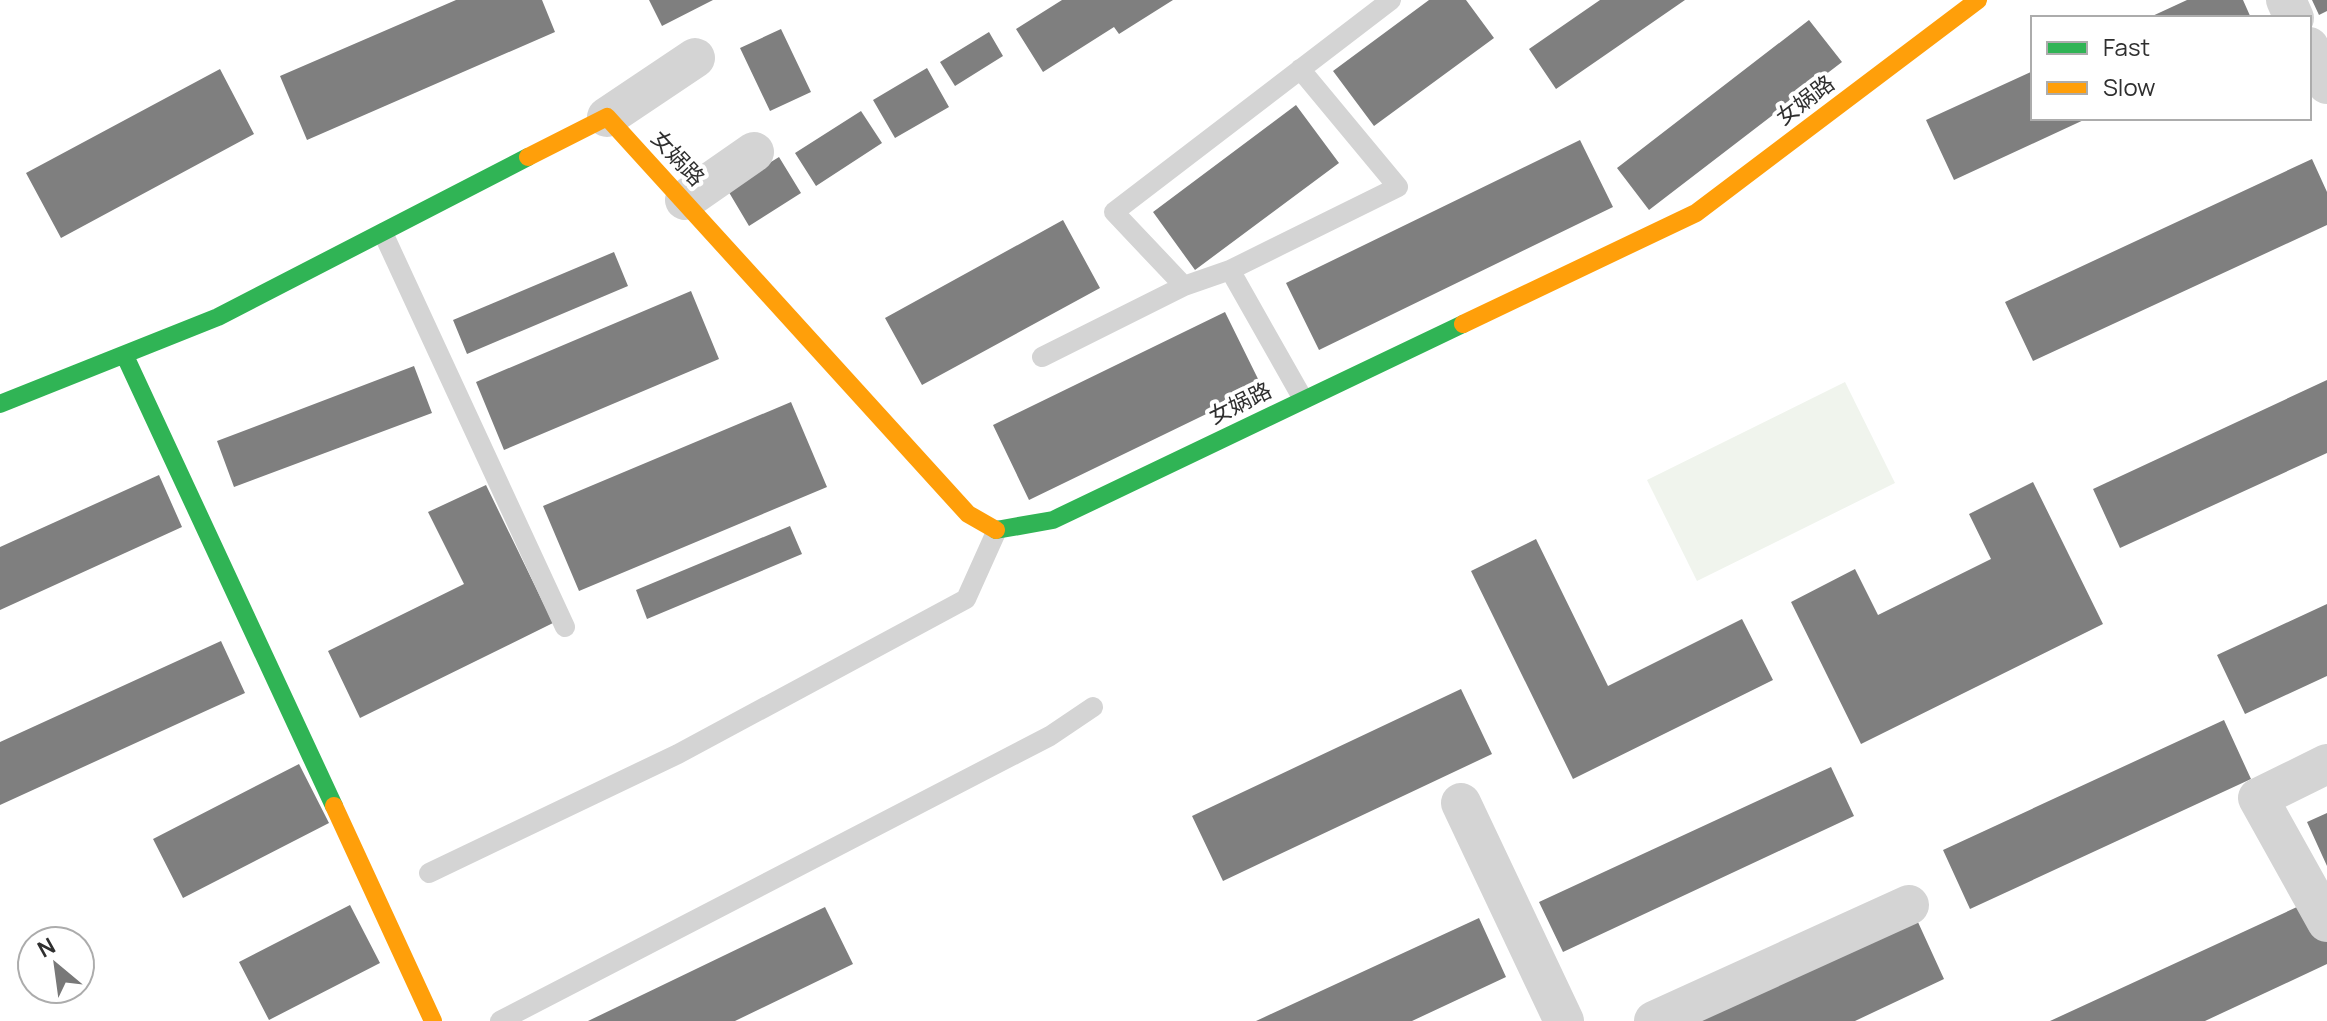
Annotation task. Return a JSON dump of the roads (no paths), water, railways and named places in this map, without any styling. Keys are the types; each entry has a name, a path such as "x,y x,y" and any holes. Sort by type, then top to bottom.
{"street":[{"name":"女娲路","path":"607,117 968,514 997,530 1053,520 1696,213 1978,0"},
{"path":"2311,51 2327,84"},
{"path":"0,404 218,317 607,117 695,58"},
{"path":"685,200 754,152"},
{"path":"125,356 433,1021"},
{"path":"2327,764 2258,798 2327,922"},
{"path":"1461,803 1564,1021"},
{"path":"1654,1021 1909,905"}],"lane":[{"path":"1184,286 1114,212 1391,0"},
{"path":"1042,357 1184,286 1230,270 1398,187 1300,69"},
{"path":"383,233 565,627"},
{"path":"1230,270 1303,399"},
{"path":"429,873 678,754 966,599 997,530"},
{"path":"500,1021 1050,736 1093,707"}]}
